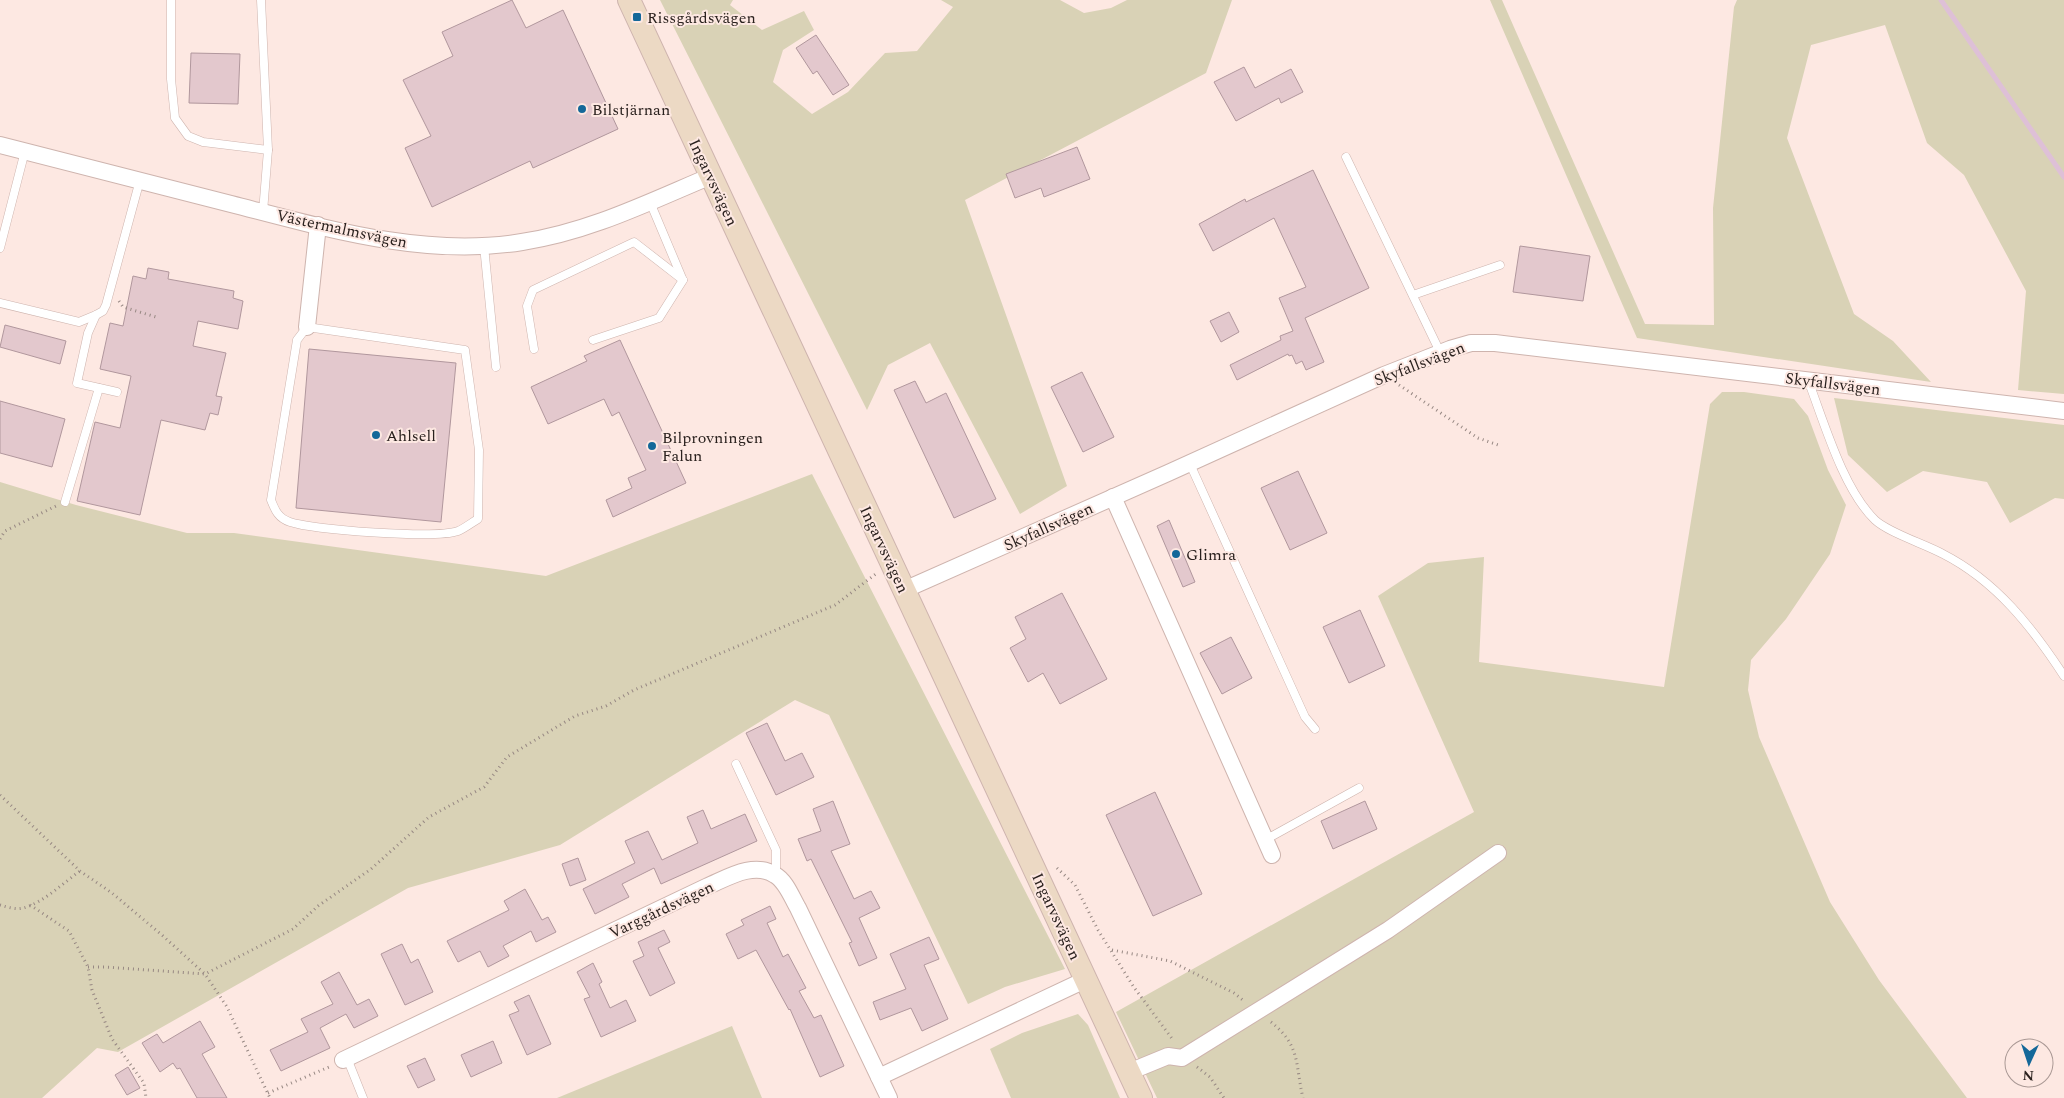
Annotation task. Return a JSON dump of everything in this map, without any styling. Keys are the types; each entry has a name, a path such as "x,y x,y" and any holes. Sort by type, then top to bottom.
{"street":[{"name":"Ingarvsvägen","path":"629,0 1141,1098"},
{"name":"Västermalmsvägen","path":"0,145 318,225 395,241 484,246 521,243 583,228 711,176"},
{"path":"307,327 318,225"},
{"name":"Skyfallsvägen","path":"904,590 1190,464 1384,375 1440,352 1471,343 1495,343 2064,410"},
{"path":"1113,497 1272,855"},
{"path":"1129,1072 1168,1056 1182,1058 1388,930 1498,853"},
{"name":"Varggårdsvägen","path":"345,1059 740,872 764,870 776,875"},
{"path":"776,875 798,908 889,1098"},
{"path":"879,1077 1087,979"}],"lane":[{"path":"171,0 171,79 175,118 188,136 203,142 268,150"},
{"path":"261,0 268,150 263,212"},
{"path":"0,248 25,151"},
{"path":"1346,157 1440,352"},
{"path":"0,303 79,322 102,311 106,305 140,180"},
{"path":"650,202 683,280"},
{"path":"534,349 527,306 532,290 634,242 683,280"},
{"path":"484,246 496,367"},
{"path":"1413,295 1500,265"},
{"path":"593,340 659,318 683,280"},
{"path":"96,315 88,333 78,383 117,392"},
{"path":"307,327 465,350 479,450 478,519 457,531 422,535 289,522 276,514 271,500 297,340 307,327"},
{"path":"1808,380 1848,483 1876,520 1905,537 1972,570 1998,591 2019,613 2064,676"},
{"path":"65,502 99,388"},
{"path":"1190,464 1305,717 1315,729"},
{"path":"736,764 776,850 776,875"},
{"path":"1265,840 1359,788"},
{"path":"345,1059 363,1098"}],"path":[{"path":"111,284 123,308 156,316"},
{"path":"1384,375 1478,438 1501,446"},
{"path":"0,539 5,531 65,502"},
{"path":"88,968 105,967 204,974 292,929 318,906 371,869 429,816 484,787 507,757 567,721 606,706 634,690 835,605 892,562"},
{"path":"0,795 80,872 112,893 204,974 227,1007 270,1098"},
{"path":"1054,863 1059,871 1078,889 1098,930 1148,1008 1177,1044 1182,1058 1210,1077 1224,1098"},
{"path":"0,905 10,908 22,908 30,905 80,872"},
{"path":"30,905 69,931 88,968 92,990 112,1040 144,1083 146,1098"},
{"path":"1111,950 1170,961 1234,993 1258,1011 1284,1033 1296,1055 1303,1098"},
{"path":"268,1094 345,1059"}],"shaded area":[{"path":"660,0 733,0 730,5 762,30 804,11 814,30 783,50 773,82 812,114 848,92 885,53 917,51 953,7 941,0 1060,0 1084,13 1111,8 1127,0 1232,0 1206,73 965,200 1067,486 1020,514 930,343 888,365 867,410"},
{"path":"1490,0 1502,0 1645,324 1714,325 1713,208 1734,7 1737,0 2064,0 2064,394 2018,390 2026,291 1964,175 1927,143 1885,25 1811,45 1787,138 1854,314 1893,341 1931,382 1637,338"},
{"path":"1722,392 1744,392 1794,399 1808,416 1828,470 1846,505 1830,554 1786,619 1751,660 1748,690 1759,737 1830,902 1879,980 1967,1098 1157,1098 1116,1012 1474,812 1378,596 1428,563 1484,557 1479,662 1664,687 1710,404"},
{"path":"1834,398 2064,425 2064,499 2055,498 2010,523 1987,482 1923,471 1887,492 1848,455"},
{"path":"812,474 1065,969 1005,987 968,1004 829,715 795,700 560,845 408,888 118,1052 97,1048 42,1098 0,1098 0,482 76,505 187,533 234,533 546,576"},
{"path":"1078,1014 1088,1025 1120,1098 1011,1098 990,1049 1022,1033"},
{"path":"732,1026 762,1098 557,1098"}],"building":[{"path":"512,0 526,28 563,10 618,129 533,168 530,161 432,207 405,148 431,136 403,80 453,56 442,32"},
{"path":"816,35 849,85 833,95 817,71 813,74 796,48"},
{"path":"191,53 240,54 238,104 189,103"},
{"path":"1244,67 1255,88 1291,69 1303,92 1281,103 1279,98 1236,121 1214,82"},
{"path":"1077,147 1090,179 1044,197 1041,188 1015,198 1006,174"},
{"path":"1313,170 1369,288 1305,318 1324,362 1306,370 1302,361 1296,364 1292,355 1289,356 1288,354 1237,380 1230,365 1281,340 1280,336 1293,331 1279,298 1306,287 1274,218 1213,251 1199,224 1245,199 1246,202"},
{"path":"1520,246 1590,256 1583,301 1513,292"},
{"path":"148,268 169,272 168,279 234,291 233,298 243,301 238,329 198,321 193,346 226,353 216,396 222,397 218,415 210,413 205,430 161,420 140,515 77,501 95,422 120,428 131,376 100,369 110,323 123,326 133,276 146,279"},
{"path":"1229,312 1239,332 1221,342 1210,321"},
{"path":"5,325 66,341 60,364 0,347"},
{"name":"Bilprovningen Falun","path":"620,340 686,483 613,517 606,500 632,488 628,478 646,470 619,412 612,416 604,399 548,424 531,387 587,361 584,356"},
{"name":"Ahlsell","path":"309,349 456,363 441,522 296,508"},
{"path":"1082,372 1114,437 1083,452 1051,387"},
{"path":"915,381 926,403 946,393 996,499 954,518 894,390"},
{"path":"0,401 65,419 52,467 0,453"},
{"path":"1298,471 1327,533 1290,550 1261,488"},
{"name":"Glimra","path":"1169,520 1195,582 1183,587 1157,526"},
{"path":"1062,593 1107,679 1060,704 1043,673 1028,682 1010,648 1026,639 1015,617"},
{"path":"1360,610 1385,666 1349,683 1323,627"},
{"path":"1231,637 1252,678 1222,694 1200,653"},
{"path":"767,723 785,761 802,753 814,777 776,795 746,733"},
{"path":"1155,792 1202,894 1153,916 1106,815"},
{"path":"833,801 850,844 831,851 854,899 871,891 880,908 859,918 877,958 859,966 849,943 852,942 811,859 807,861 798,839 821,831 813,809"},
{"path":"1365,801 1377,829 1333,849 1321,821"},
{"path":"703,810 711,829 745,814 757,841 661,884 654,868 622,884 629,897 595,914 583,889 635,863 625,841 648,831 662,860 698,843 687,817"},
{"path":"578,858 586,880 570,886 562,864"},
{"path":"525,889 542,920 548,917 556,932 536,942 531,931 503,946 509,956 488,967 480,951 458,962 447,941 509,910 504,901"},
{"path":"770,906 776,919 767,923 783,957 788,954 806,988 799,991 814,1018 821,1015 844,1066 820,1077 790,1009 756,950 738,959 726,934 744,925 741,920"},
{"path":"664,930 670,942 658,948 675,983 650,996 633,961 644,956 638,942"},
{"path":"929,937 939,959 924,965 948,1019 922,1031 911,1008 880,1020 873,1002 906,989 890,954"},
{"path":"402,944 411,963 418,959 433,992 405,1005 381,954"},
{"path":"593,963 602,982 599,984 610,1008 626,1000 636,1021 601,1037 584,999 590,997 577,972"},
{"path":"339,972 357,1005 369,999 378,1016 354,1028 346,1014 320,1028 330,1048 281,1071 270,1050 308,1032 301,1019 333,1004 321,982"},
{"path":"529,995 551,1044 527,1055 509,1015 519,1011 514,1002"},
{"path":"200,1021 215,1047 202,1054 227,1098 197,1098 180,1068 177,1069 173,1063 160,1072 142,1043 157,1034 163,1043"},
{"path":"493,1041 502,1063 471,1077 461,1055"},
{"path":"425,1058 435,1080 418,1088 407,1066"},
{"path":"128,1067 140,1088 127,1095 115,1075"}],"waterway":[{"path":"1941,0 2064,177"}],"place":[{"name":"Rissgårdsvägen","path":"637,17"},
{"name":"Bilstjärnan","path":"582,109"},
{"name":"Ahlsell","path":"376,435"},
{"name":"Bilprovningen Falun","path":"652,446"},
{"name":"Glimra","path":"1176,554"}]}
